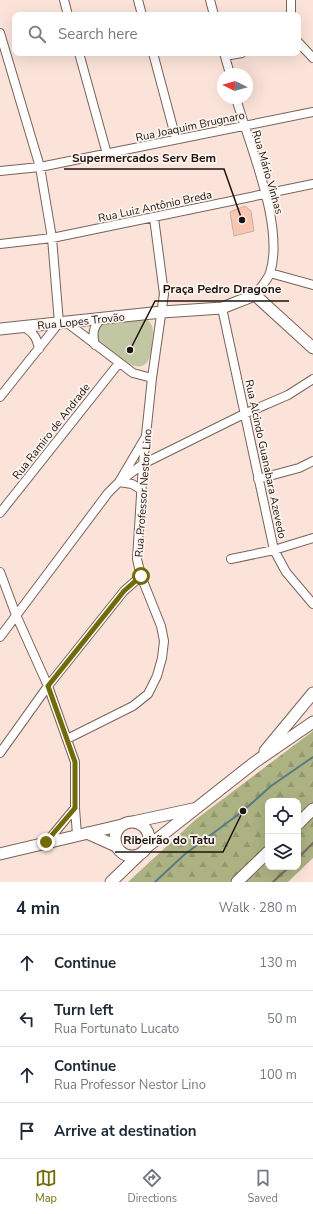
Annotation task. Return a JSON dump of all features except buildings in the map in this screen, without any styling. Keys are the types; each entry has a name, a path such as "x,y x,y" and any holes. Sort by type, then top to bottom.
{"main road":[{"name":"Rua Lopes Trovão","path":"0,329 162,312 222,308 255,295"},
{"path":"255,295 313,348"},
{"path":"255,762 313,693"},
{"path":"113,880 148,847 195,808 255,762 313,722"},
{"path":"0,854 195,808"},
{"path":"301,821 313,810"},
{"path":"133,822 144,826 149,840 148,847"},
{"path":"113,880 119,850 115,834 122,825"},
{"path":"82,834 134,857 139,855"},
{"path":"236,882 265,855"}],"street":[{"path":"64,0 67,12"},
{"path":"138,0 141,12"},
{"path":"210,0 213,12"},
{"path":"291,0 291,12"},
{"path":"0,33 40,167 52,238 63,323 96,345 133,373 152,378"},
{"path":"301,45 313,58"},
{"path":"80,56 107,154"},
{"path":"154,56 176,140"},
{"path":"225,56 228,68"},
{"name":"Rua Mário Vinhas","path":"238,104 265,194 272,225 274,248 270,273 255,295"},
{"name":"Rua Joaquim Brugnaro","path":"0,171 40,167 313,112"},
{"name":"Rua Luiz Antônio Breda","path":"0,244 52,238 313,184"},
{"name":"Rua Professor Nestor Lino","path":"67,739 133,706 148,694 157,676 162,658 164,641 161,626 155,607 141,576 138,559 143,464 152,378 164,294 154,218"},
{"path":"270,273 313,285"},
{"name":"Rua Alcindo Guanabara Azevedo","path":"222,308 274,550 286,572 313,604"},
{"path":"96,345 93,337 94,329 96,323 102,318"},
{"path":"0,397 39,349 63,323"},
{"path":"24,327 32,332 37,339 39,349"},
{"name":"Rua Ramiro de Andrade","path":"1,512 119,363"},
{"path":"0,636 108,493 119,482 143,464 288,394 313,379"},
{"path":"119,482 146,436"},
{"path":"258,479 299,468 313,461"},
{"path":"119,482 132,484 142,490"},
{"path":"231,559 274,550 313,538"},
{"path":"0,572 16,615 48,686 75,762 75,808 82,834"},
{"path":"0,753 48,686 124,591 141,576"},
{"path":"46,842 75,808"}],"green space":[{"path":"144,318 149,321 152,326 153,333 150,355 148,361 144,365 135,366 129,364 105,347 98,339 95,330 100,323"},
{"path":"313,731 313,858 301,870 301,798 265,798 265,870 300,870 288,882 128,882 195,820"}],"waterway":[{"path":"155,882 185,854 243,811 271,786 313,757"}],"railway":[{"path":"301,855 313,843"},
{"path":"273,882 286,870"}],"place":[{"name":"Supermercados Serv Bem","path":"242,220"},
{"name":"Praça Pedro Dragone","path":"130,350"},
{"name":"Ribeirão do Tatu","path":"243,811"}],"route":[{"path":"46,842 75,808 75,762 48,686 124,591 141,576"}]}
